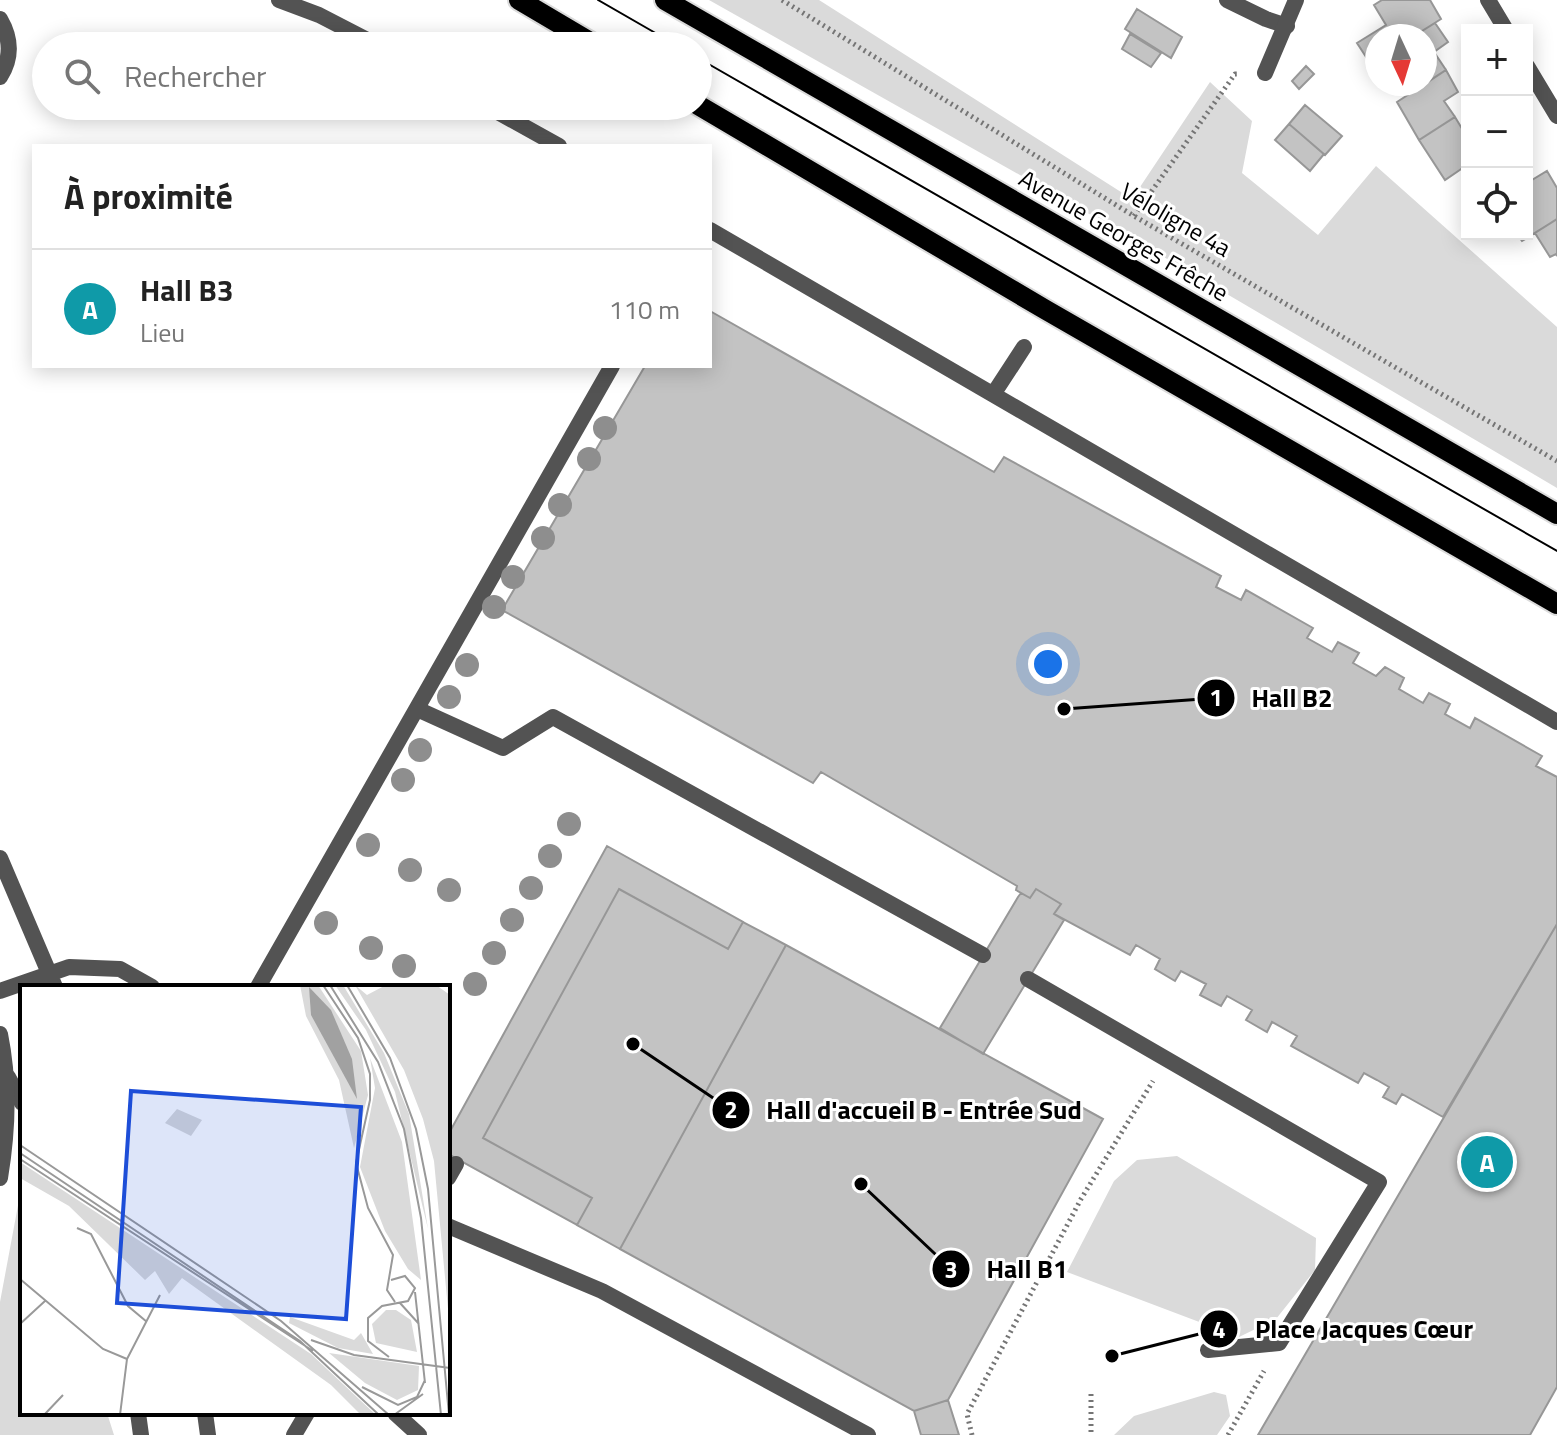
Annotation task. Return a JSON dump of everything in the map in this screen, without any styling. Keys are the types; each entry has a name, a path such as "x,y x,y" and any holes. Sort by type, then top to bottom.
{"main road":[{"path":"519,0 573,32"},
{"name":"Avenue Georges Frêche","path":"665,0 1557,514"},
{"path":"712,113 1557,604"}],"street":[{"path":"279,0 352,32"},
{"path":"1227,0 1287,26"},
{"path":"1265,73 1296,0"},
{"path":"1488,0 1502,24"},
{"path":"0,19 8,37 9,54 0,77"},
{"path":"1533,76 1557,116"},
{"path":"512,120 555,144"},
{"path":"712,231 1557,722"},
{"path":"994,393 1024,347"},
{"path":"259,985 611,368"},
{"path":"417,709 503,748 553,717 983,955"},
{"path":"0,858 53,980"},
{"path":"29,985 53,980 69,967 120,969 148,985"},
{"path":"1028,979 1379,1182 1279,1343 1208,1350"},
{"path":"0,991 20,987"},
{"path":"0,1034 8,1077 7,1122 0,1178"},
{"path":"8,1077 20,1099"},
{"path":"450,1227 602,1291 868,1435"},
{"path":"138,1415 141,1435"},
{"path":"205,1415 208,1435"},
{"path":"294,1435 306,1415"},
{"path":"397,1415 419,1435"}],"path":[{"name":"Véloligne 4a","path":"782,0 1134,216 1557,461"},
{"path":"1134,216 1235,74 1265,73"},
{"path":"972,1435 967,1414 1081,1199 1167,1059"},
{"path":"1228,1435 1282,1338"},
{"path":"1091,1394 1091,1435"}],"shaded area":[{"path":"709,0 819,0 1132,199 1210,82 1252,121 1242,173 1318,235 1376,166 1557,327 1557,488 1123,233"},
{"path":"1177,1156 1316,1238 1315,1270 1276,1319 1239,1337 1067,1272 1114,1181 1137,1160"},
{"path":"20,1195 20,1415 108,1415 114,1435 0,1435 0,1302"},
{"path":"1214,1392 1226,1395 1230,1416 1217,1435 1114,1435 1134,1416"}],"building":[{"path":"1382,0 1430,0 1441,19 1433,24 1385,24 1374,5"},
{"path":"1137,9 1182,37 1171,58 1125,29"},
{"path":"1437,26 1448,42 1437,50"},
{"path":"1130,34 1161,53 1151,67 1122,49"},
{"path":"1365,38 1365,55 1357,43"},
{"path":"1437,56 1446,70 1437,76"},
{"path":"1306,66 1314,74 1299,89 1292,81"},
{"path":"1446,70 1458,92 1444,101 1455,117 1419,140 1397,102 1406,96 1437,96 1437,76"},
{"path":"1305,105 1342,136 1325,155 1289,124"},
{"path":"1455,117 1461,127 1461,169 1445,180 1419,140"},
{"path":"1289,124 1324,154 1310,171 1275,140"},
{"path":"1547,171 1557,188 1557,219 1533,234 1533,179"},
{"path":"1557,219 1557,256 1550,257 1535,233"},
{"path":"712,312 994,472 1004,457 1221,576 1216,587 1241,600 1246,590 1313,628 1307,638 1332,652 1338,642 1359,653 1353,663 1376,676 1385,667 1404,678 1399,689 1423,703 1429,693 1450,704 1445,714 1470,728 1475,718 1542,756 1536,766 1557,777 1557,924 1443,1117 1402,1094 1396,1104 1383,1097 1389,1087 1364,1073 1358,1083 1291,1046 1297,1036 1272,1022 1267,1032 1246,1020 1252,1010 1227,996 1221,1006 1200,995 1206,984 1181,971 1175,981 1155,969 1160,959 1136,945 1130,955 1054,914 1061,904 1036,889 1030,898 1016,890 1017,886 821,772 813,783 502,610 644,368 712,368"},
{"path":"607,846 743,922 728,949 619,889 483,1138 592,1198 577,1225 450,1155 450,1131"},
{"path":"619,889 728,949 743,922 786,945 620,1249 577,1225 592,1198 483,1138"},
{"path":"1036,889 1061,904 1054,914 1064,920 983,1054 940,1028 1018,897 1021,893 1030,898"},
{"path":"1557,924 1557,1387 1530,1435 1258,1435"},
{"path":"786,945 1103,1119 948,1400 914,1411 620,1249"},
{"path":"948,1400 959,1435 921,1435 914,1411"}],"tram line":[{"path":"598,0 654,32"},
{"path":"712,66 1557,551"}],"place":[{"name":"Hall B2","path":"1064,709"},
{"name":"Hall d'accueil B - Entrée Sud","path":"633,1044"},
{"name":"Hall B3","path":"1487,1162"},
{"name":"Hall B1","path":"861,1184"},
{"name":"Place Jacques Cœur","path":"1112,1356"}]}
